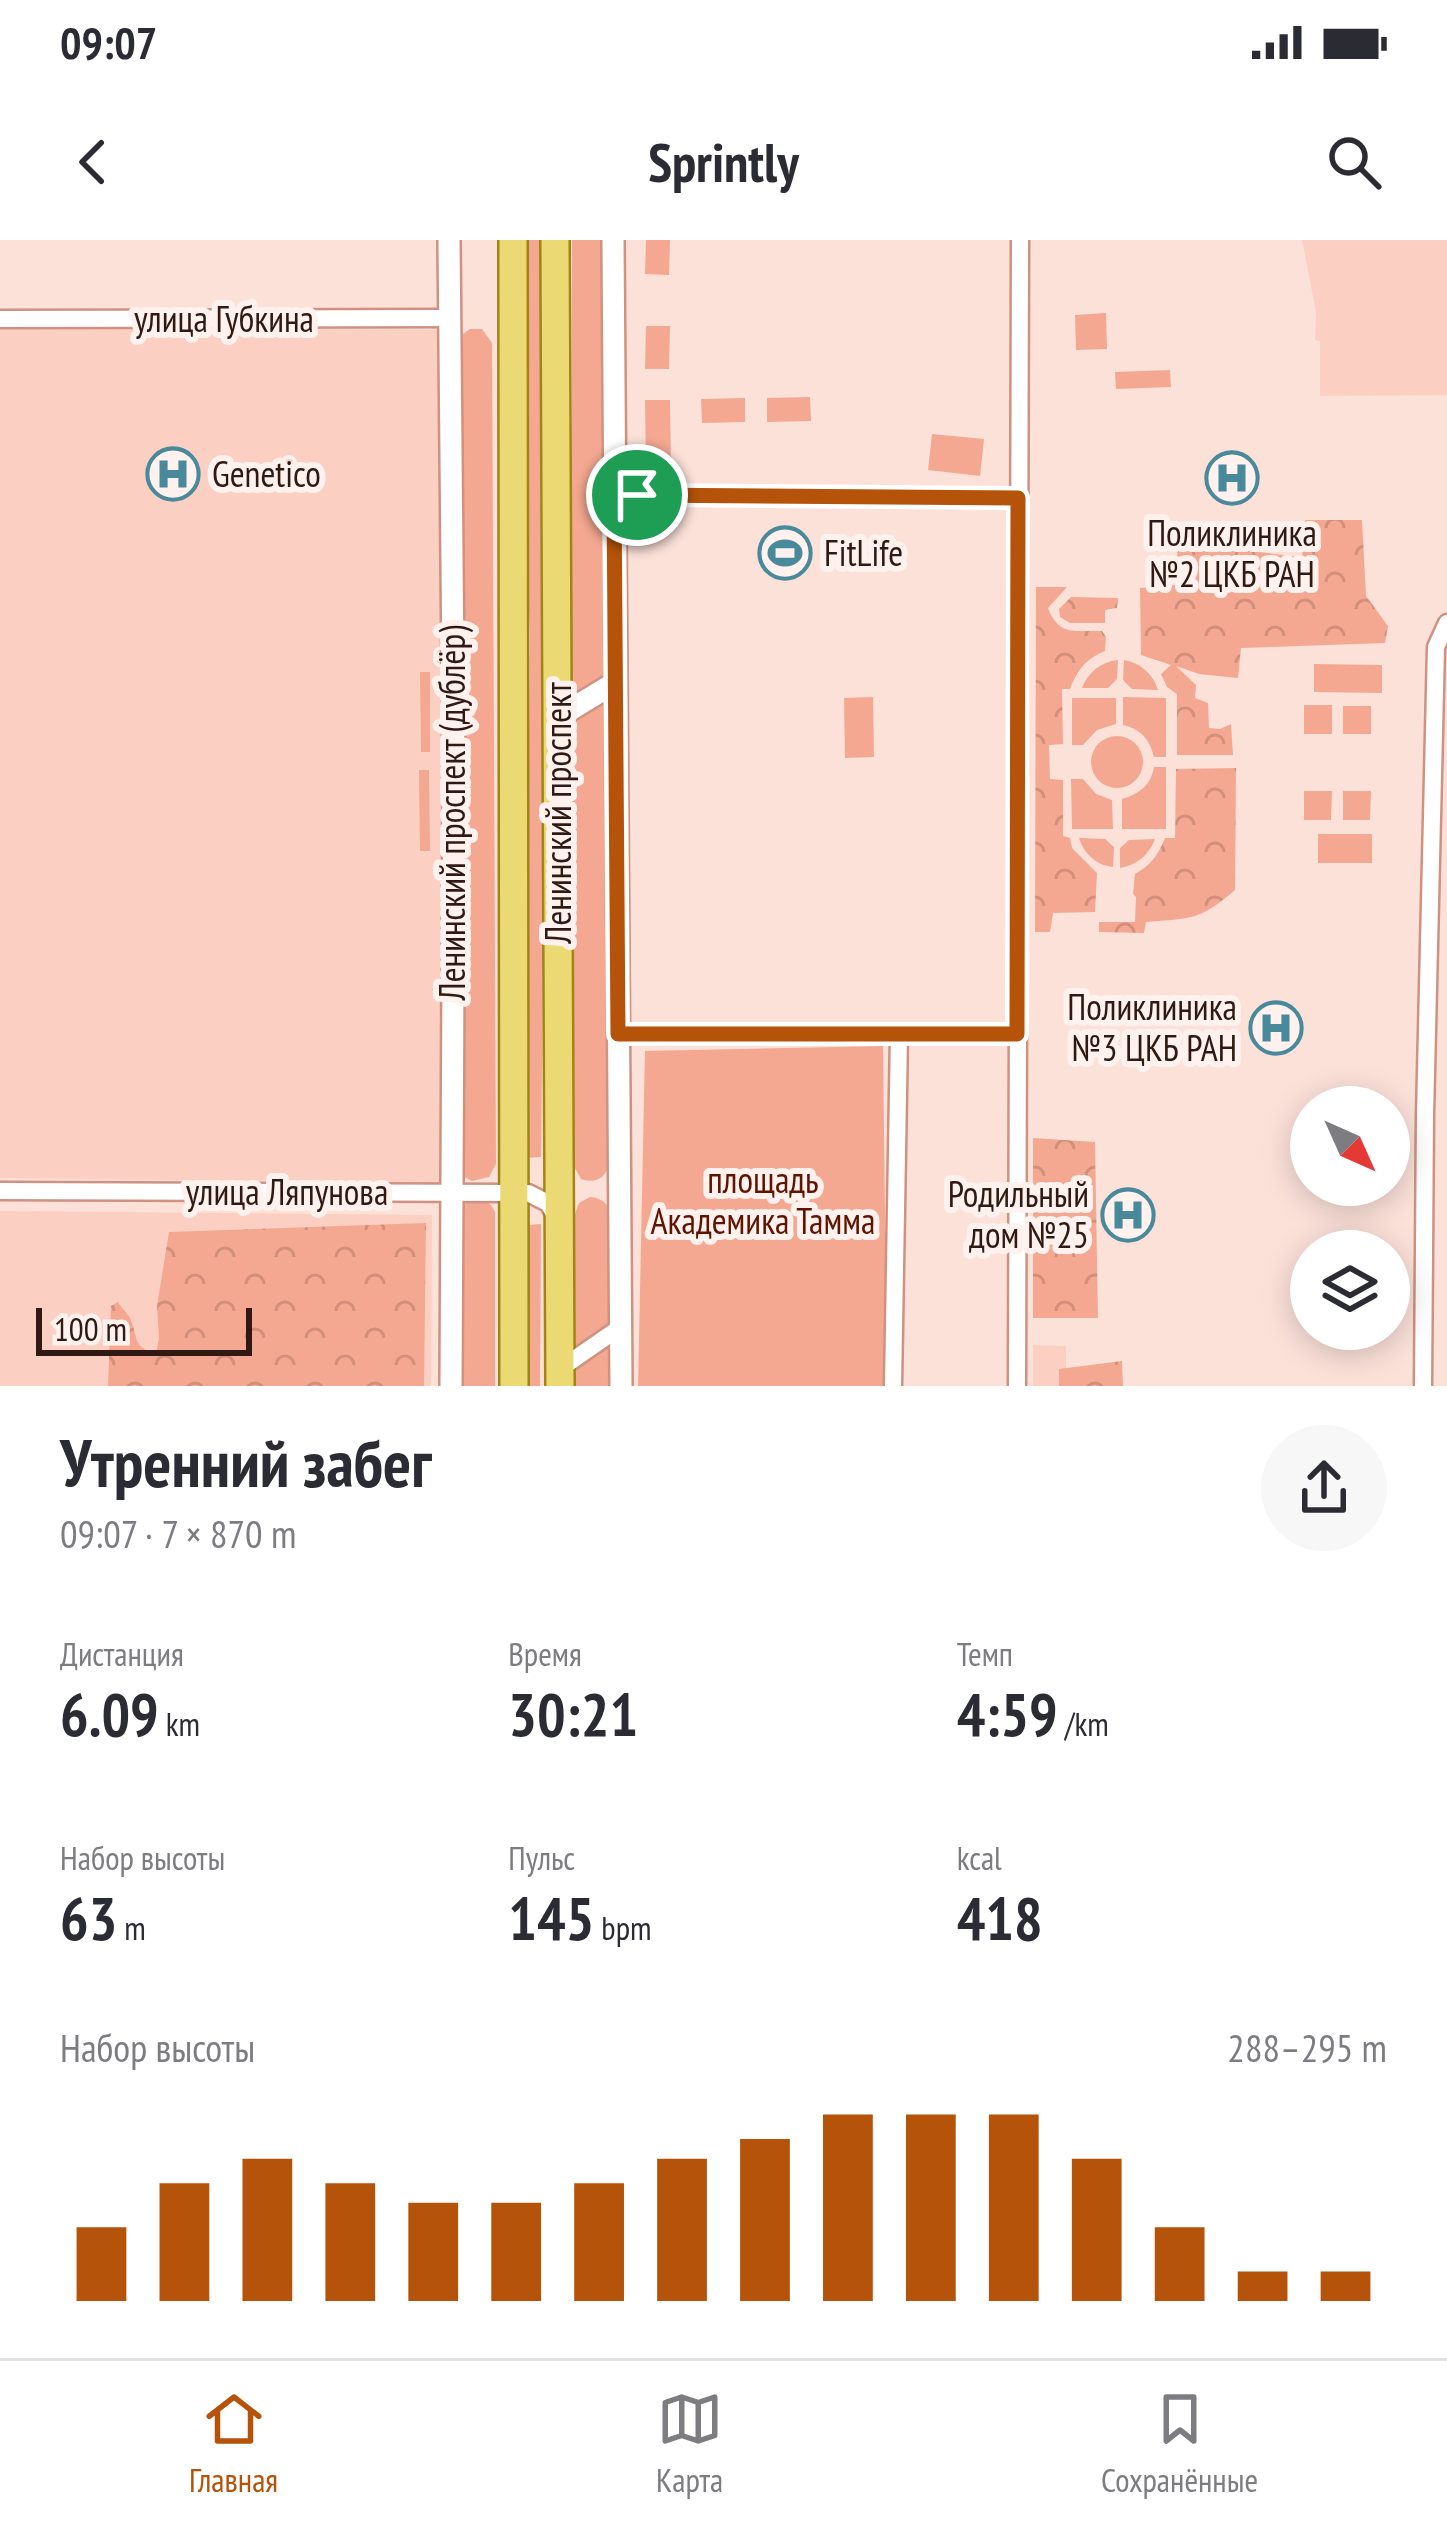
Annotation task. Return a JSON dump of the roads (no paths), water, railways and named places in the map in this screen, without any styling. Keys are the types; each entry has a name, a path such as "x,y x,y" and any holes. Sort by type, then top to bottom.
{"main road":[{"name":"Ленинский проспект","path":"514,240 514,1386"},
{"name":"Ленинский проспект","path":"555,240 560,1378"}],"street":[{"name":"Ленинский проспект (дублёр)","path":"449,240 454,774 451,1386"},
{"path":"613,240 621,1386"},
{"path":"1017,1386 1020,240"},
{"name":"улица Губкина","path":"0,319 448,318"},
{"path":"614,497 1018,498"},
{"path":"1423,1386 1436,647 1447,622"},
{"path":"557,718 616,682"},
{"path":"618,1034 1017,1034"},
{"path":"893,1386 899,1034"},
{"name":"улица Ляпунова","path":"0,1191 515,1193"},
{"path":"515,1193 538,1196 555,1212 559,1224"},
{"path":"560,1378 622,1326"}],"place":[{"name":"Genetico","path":"173,474"},
{"name":"Поликлиника №2 ЦКБ РАН","path":"1232,478"},
{"name":"FitLife","path":"785,553"},
{"name":"Поликлиника №3 ЦКБ РАН","path":"1276,1028"},
{"name":"Родильный дом №25","path":"1128,1215"}],"park label":[{"name":"площадь Академика Тамма","path":"763,1200"}]}
